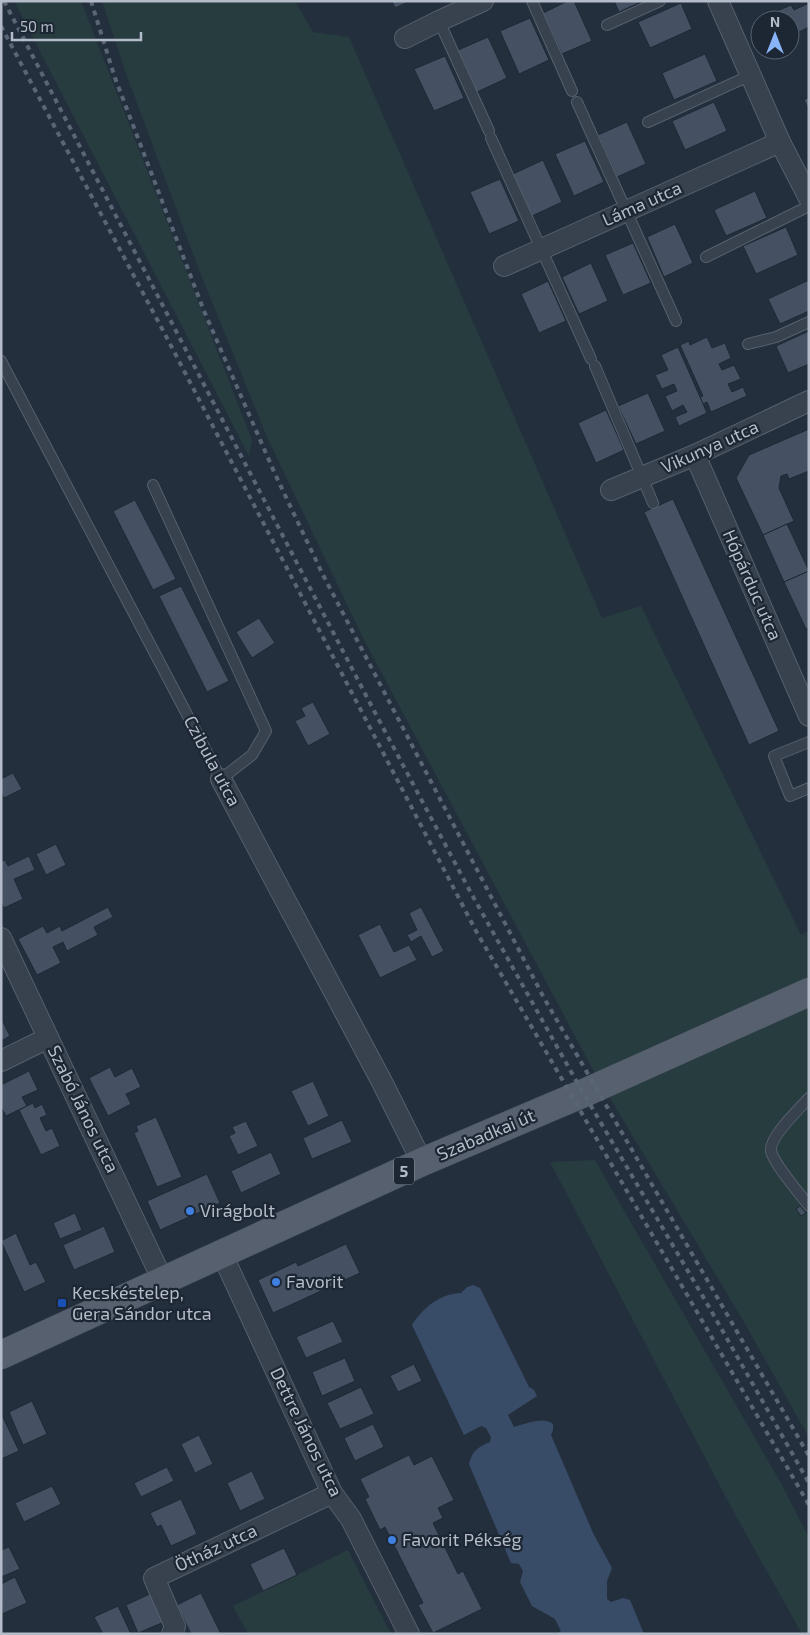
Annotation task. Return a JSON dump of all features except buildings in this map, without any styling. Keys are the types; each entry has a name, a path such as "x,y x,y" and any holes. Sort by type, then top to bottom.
{"main road":[{"name":"Szabadkai út","path":"1,1355 422,1162 809,992"}],"street":[{"path":"405,38 439,20 483,1"},
{"path":"718,1 780,142 809,198"},
{"name":"Láma utca","path":"504,266 780,142"},
{"name":"Vikunya utca","path":"611,490 695,455 809,401"},
{"name":"Hópárduc utca","path":"695,455 809,716"},
{"name":"Czibula utca","path":"222,780 382,1082 422,1162"},
{"name":"Szabó János utca","path":"1,938 163,1281"},
{"path":"1,1061 48,1038"},
{"name":"Dettre János utca","path":"222,1254 332,1493 351,1519 409,1634"},
{"name":"Ötház utca","path":"172,1634 175,1626 154,1578 332,1493"}],"lane":[{"path":"532,1 572,91"},
{"path":"607,25 660,1"},
{"path":"439,20 593,363 653,504"},
{"path":"648,122 751,75"},
{"path":"577,102 676,321"},
{"path":"706,257 809,206"},
{"path":"748,344 776,337 809,322"},
{"name":"Czibula utca","path":"1,361 222,780"},
{"path":"153,485 266,731 252,755 222,780"},
{"path":"809,742 774,756 790,796 809,788"},
{"path":"809,1098 777,1135 771,1151 775,1160 809,1206"}],"green space":[{"path":"14,1 81,1 252,440 249,456"},
{"path":"102,1 295,1 313,32 349,37 602,618 641,606 801,935 809,931 809,1438 744,1322 592,1068 364,640 267,437 199,270 125,71"},
{"path":"595,1160 782,1485 809,1538 809,1634 802,1634 731,1507 550,1162"},
{"path":"348,1550 391,1634 248,1634 233,1606"}],"water":[{"path":"473,1285 480,1288 529,1387 534,1390 537,1396 508,1415 514,1427 539,1421 553,1424 551,1435 593,1533 612,1568 607,1581 607,1599 611,1602 623,1598 630,1600 644,1634 556,1634 561,1631 555,1619 532,1606 520,1582 523,1571 519,1564 511,1563 469,1464 474,1453 490,1442 491,1437 486,1428 481,1426 464,1435 412,1325 432,1303 446,1296 461,1293 467,1287"}],"railway":[{"path":"4,1 471,893 574,1077 709,1307 809,1483"},
{"path":"91,1 115,78 204,311 275,474 322,573 544,998 809,1456"},
{"path":"1,26 168,340 476,931 809,1505"}],"place":[{"name":"Virágbolt","path":"190,1211"},
{"name":"Favorit","path":"276,1282"},
{"name":"Kecskéstelep, Gera Sándor utca","path":"62,1303"},
{"name":"Favorit Pékség","path":"392,1540"}]}
